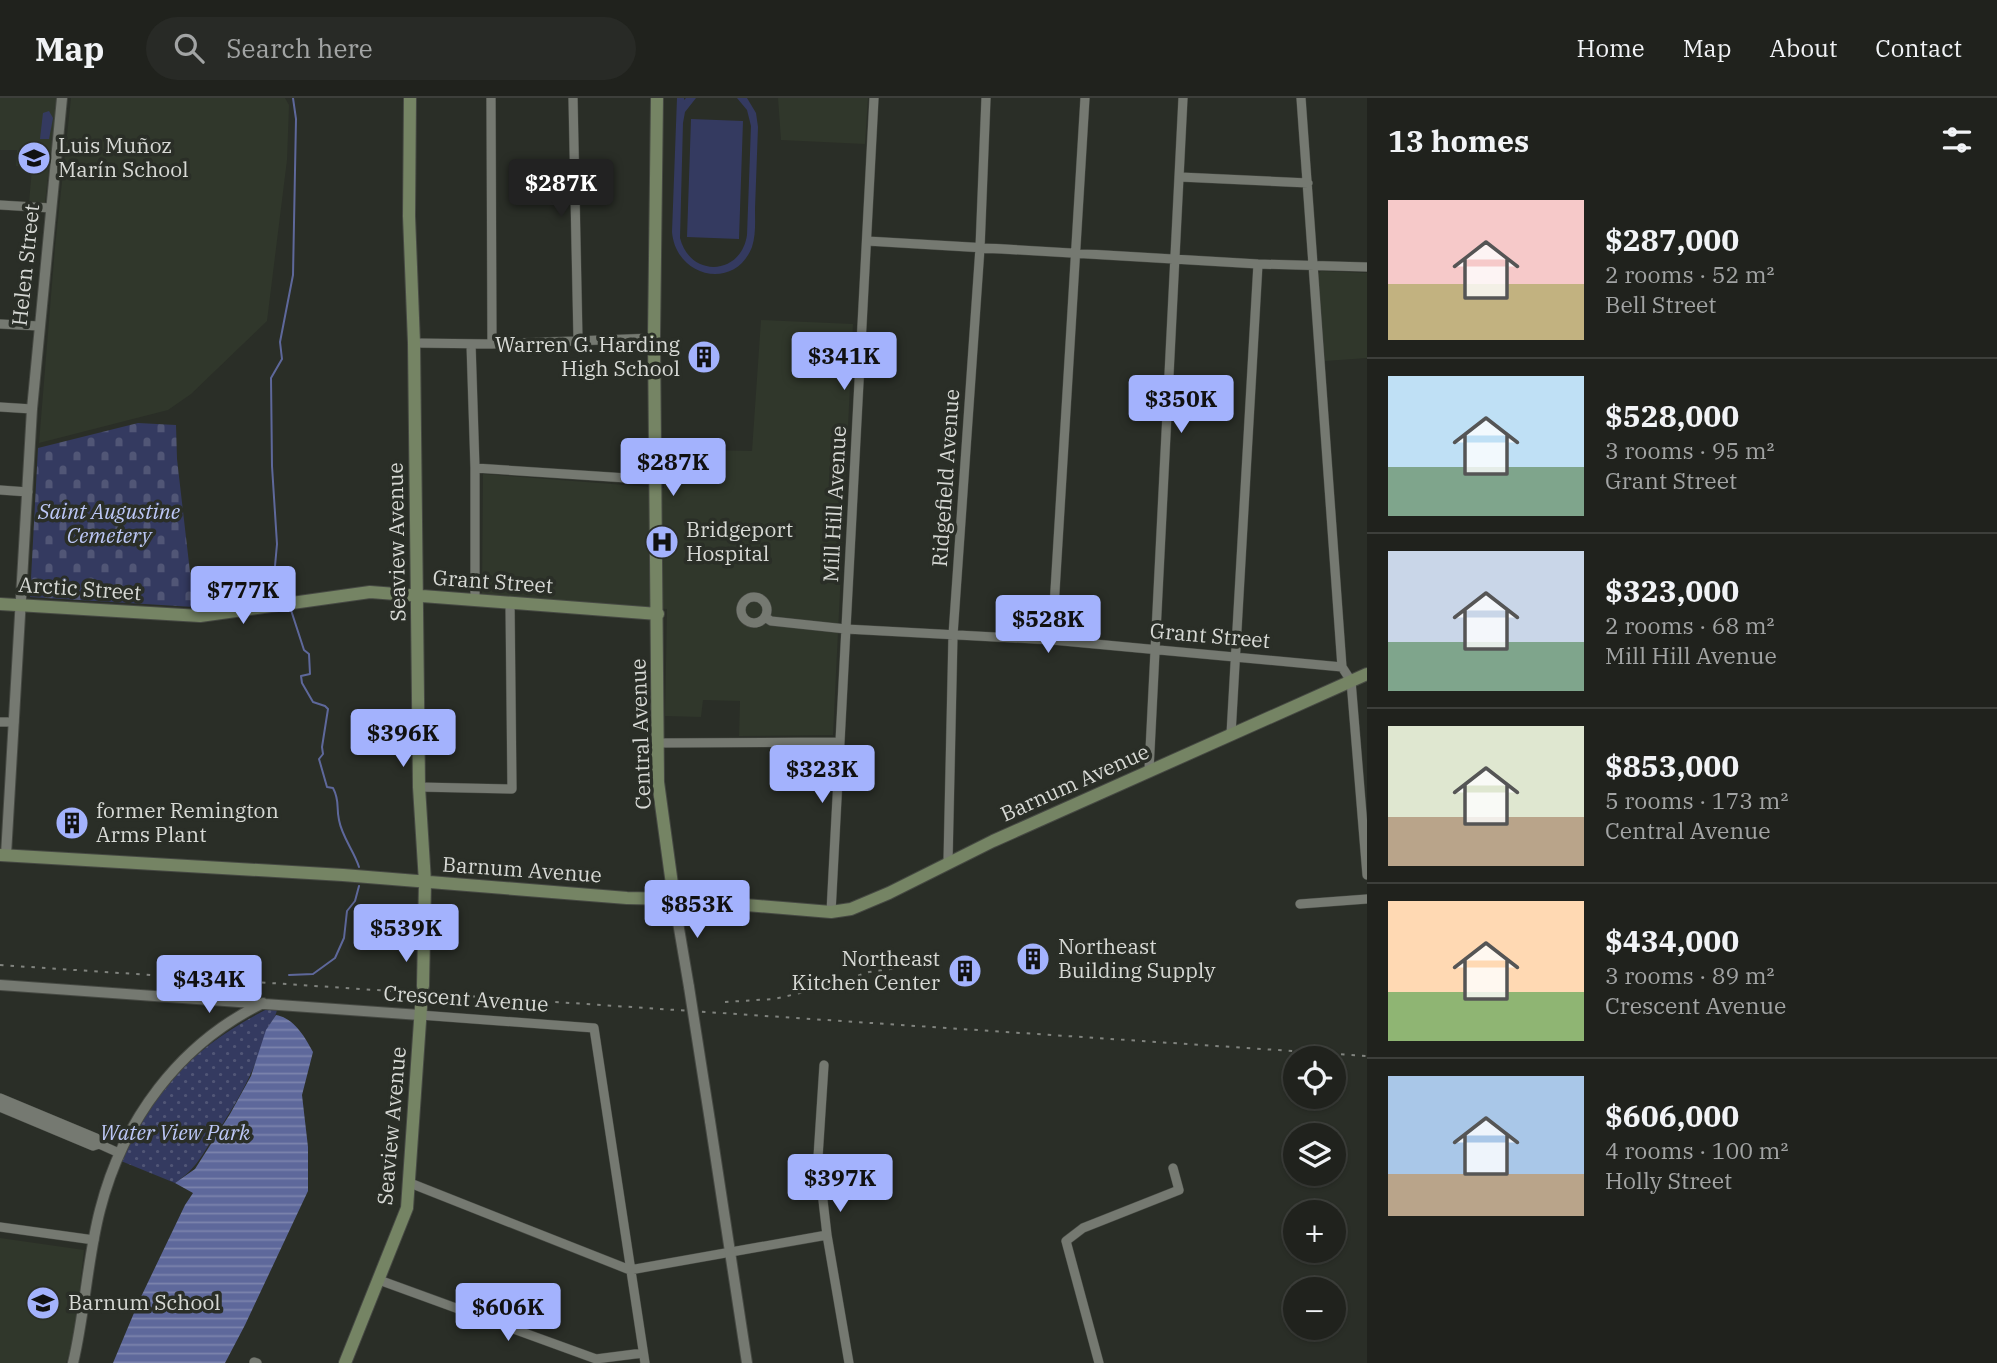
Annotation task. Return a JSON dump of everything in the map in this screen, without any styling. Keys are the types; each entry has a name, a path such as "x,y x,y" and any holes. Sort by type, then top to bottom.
{"main road":[{"name":"Seaview Avenue","path":"410,98 409,216 414,343 419,788 425,882 423,986"},
{"name":"Central Avenue","path":"657,98 654,338 658,782 674,898"},
{"name":"Grant Street","path":"200,616 370,592 658,614"},
{"name":"Arctic Street","path":"0,604 200,616"},
{"name":"Barnum Avenue","path":"3,855 627,898 674,898 831,912 861,905 1149,770 1367,674"},
{"name":"Seaview Avenue","path":"345,1363 408,1208 420,1011"}],"street":[{"name":"Helen Street","path":"3,855 14,722 32,409 62,98"},
{"path":"491,98 492,344"},
{"path":"573,98 578,339"},
{"name":"Mill Hill Avenue","path":"831,912 874,98"},
{"name":"Ridgefield Avenue","path":"948,862 953,635 980,248 986,98"},
{"path":"1052,640 1085,98"},
{"path":"1149,770 1183,98"},
{"path":"1301,98 1342,667 1351,681 1367,875"},
{"path":"1180,177 1308,183"},
{"path":"0,205 51,208"},
{"path":"867,241 1258,264 1367,267"},
{"path":"1231,733 1258,264"},
{"path":"0,324 40,326"},
{"path":"414,343 492,344 654,338"},
{"path":"471,344 475,600"},
{"path":"0,407 32,409"},
{"path":"475,468 657,480"},
{"path":"0,490 28,492"},
{"path":"419,788 512,789 510,603"},
{"name":"Grant Street","path":"765,617 771,621 846,629 1052,640 1342,667"},
{"path":"0,722 14,722"},
{"path":"658,743 840,742"},
{"name":"Central Avenue","path":"674,898 747,1363"},
{"path":"1300,904 1367,899"},
{"name":"Crescent Avenue","path":"0,985 420,1011 594,1028 630,1270"},
{"path":"73,1363 81,1330 100,1211 119,1153 147,1103 180,1063 217,1031 264,1003"},
{"path":"824,1065 818,1157 827,1235 849,1363"},
{"path":"0,1098 96,1138 99,1144 119,1153"},
{"path":"0,1107 93,1146 99,1144"},
{"path":"1099,1363 1066,1241 1083,1228 1179,1190 1173,1168"},
{"path":"410,1183 630,1270 827,1235"},
{"path":"0,1227 94,1240"},
{"path":"379,1280 596,1359 644,1358 630,1270"}],"shaded area":[{"name":"Luis Muñoz Marín School","path":"0,98 57,98 45,203 29,203 32,168 16,166 17,150 0,150"},
{"path":"71,98 285,98 289,105 287,160 267,321 191,394 168,410 39,443 55,247"},
{"path":"778,98 868,98 865,144 781,140"},
{"path":"1321,271 1367,273 1367,358 1325,361 1318,274"},
{"name":"Bridgeport Hospital","path":"761,320 853,324 833,735 739,736 740,701 703,700 701,717 665,716 667,609 482,596 483,474 664,488 664,449 752,451"},
{"path":"276,1015 294,1024 313,1052 302,1095 308,1147 308,1191 225,1363 113,1363 139,1301 193,1193 175,1183 195,1169 230,1114 251,1076 266,1030"},
{"path":"0,1238 84,1250 74,1339 66,1363 0,1363"}],"green space":[{"path":"677,98 696,98 685,112 683,123 680,238 694,260 704,265 726,265 743,249 747,235 751,126 747,110 737,98 747,98 756,113 758,127 755,228 752,247 744,261 733,270 720,274 695,269 684,260 676,248 672,232"},
{"path":"49,111 53,118 49,139 40,139 43,113"},
{"path":"691,119 743,121 739,239 687,237"},
{"name":"Saint Augustine Cemetery","path":"138,423 176,425 177,459 194,607 30,597 38,448"},
{"name":"Water View Park","path":"267,1009 277,1009 239,1098 189,1171 175,1183 121,1161 149,1111 180,1071 218,1039"}],"waterway":[{"path":"287,599 274,577 277,544 272,466 271,378 282,359 280,342 293,275 296,119 293,98"},
{"path":"290,607 304,650 309,654 310,674 301,676 302,683 313,702 328,709 323,754 319,759 327,787 333,788 335,793 341,826 359,867"},
{"path":"289,975 313,974 335,958 344,938 347,911 355,901 359,886"}],"tunnel":[{"path":"421,1007 423,986"}],"railway":[{"path":"725,1002 774,999 818,989 869,972 927,964"},
{"path":"0,965 1367,1056"}],"place":[{"name":"Luis Muñoz Marín School","path":"34,158"},
{"name":"Warren G. Harding High School","path":"704,357"},
{"name":"Bridgeport Hospital","path":"662,542"},
{"name":"former Remington Arms Plant","path":"72,823"},
{"name":"Northeast Building Supply","path":"1033,959"},
{"name":"Northeast Kitchen Center","path":"965,971"},
{"name":"Barnum School","path":"43,1303"}]}
